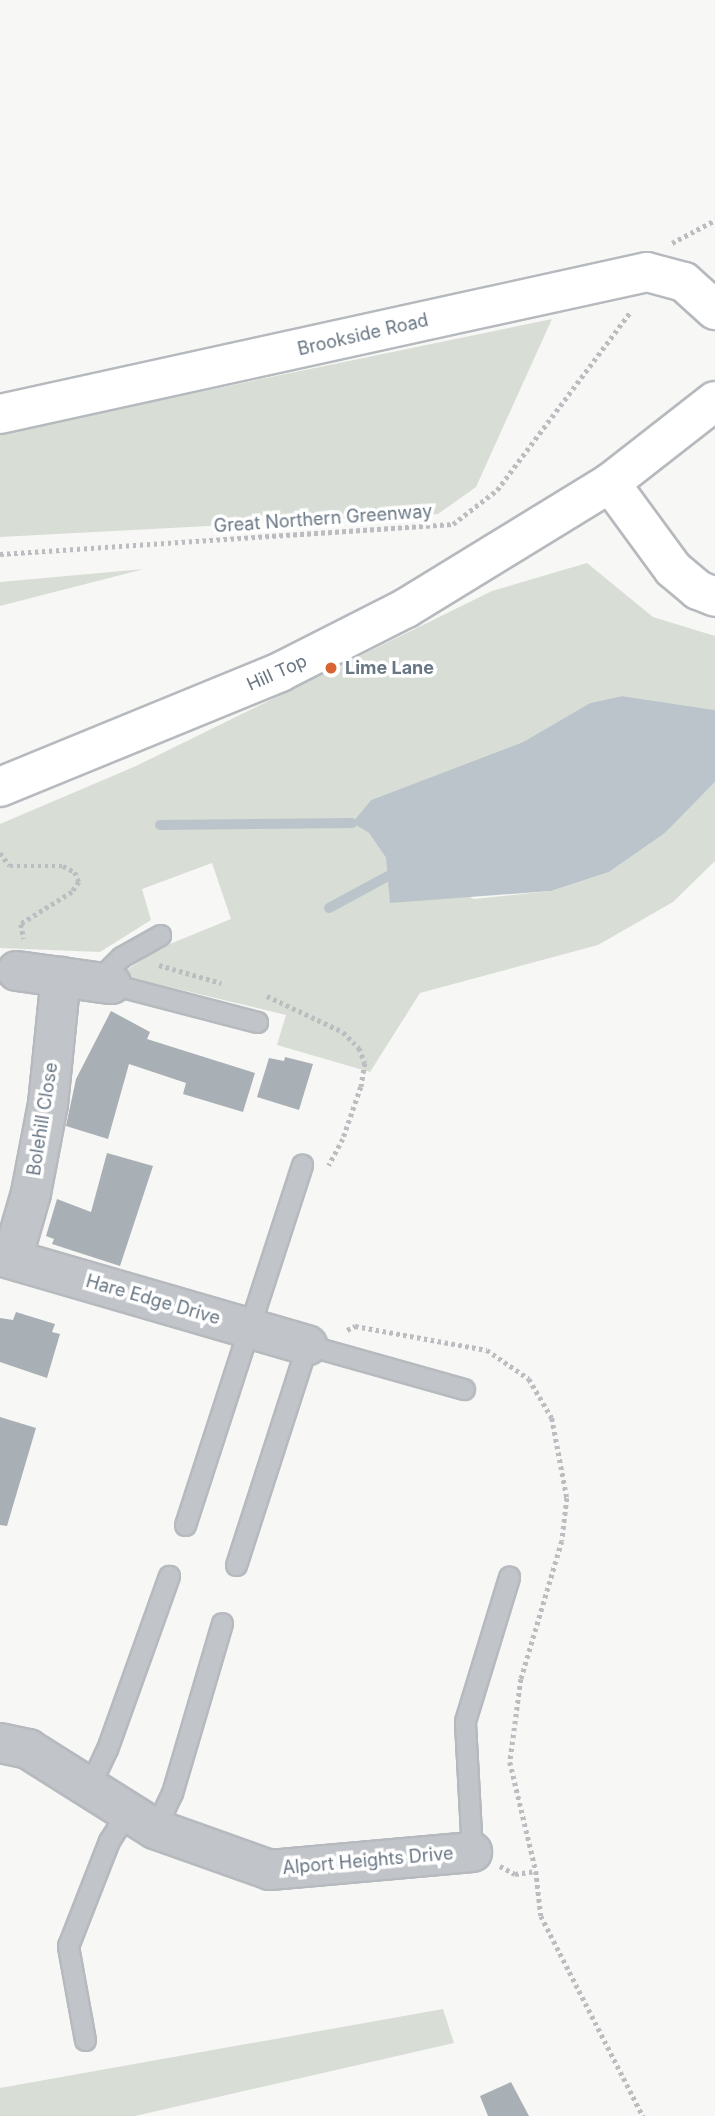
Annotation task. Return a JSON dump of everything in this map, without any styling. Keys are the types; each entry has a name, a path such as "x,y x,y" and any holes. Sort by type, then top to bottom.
{"street":[{"name":"Brookside Road","path":"0,414 647,272 684,282 715,310"},
{"name":"Hill Top","path":"0,787 342,642 451,583 610,483 715,401"},
{"path":"610,483 673,569 698,590 715,597"},
{"path":"8,968 89,981"},
{"name":"Bolehill Close","path":"6,1258 31,1193 48,1104 89,981"},
{"name":"Hare Edge Drive","path":"6,1258 307,1345"},
{"name":"Alport Heights Drive","path":"0,1743 27,1749 90,1785 142,1820 270,1870 472,1852"}],"lane":[{"path":"89,981 160,935"},
{"path":"89,981 257,1022"},
{"path":"185,1525 302,1164"},
{"path":"236,1565 307,1345 464,1389"},
{"path":"90,1785 169,1576"},
{"path":"472,1852 465,1721 509,1577"},
{"path":"85,2040 68,1946 109,1841 142,1820 173,1793 222,1623"}],"path":[{"name":"Great Northern Greenway","path":"0,554 453,524 497,490 628,316 647,272"},
{"path":"0,853 10,866 63,866 75,872 79,882 72,892 22,924 25,944 8,968"},
{"path":"137,948 150,963 230,986"},
{"path":"257,993 283,1001 343,1032 359,1048 365,1063 361,1087 343,1139 328,1167"},
{"path":"307,1345 355,1326 487,1350 529,1379 552,1418 567,1498 562,1541 522,1679 510,1762 536,1871 541,1916 643,2116"},
{"path":"515,1874 536,1871"}],"shaded area":[{"path":"552,319 476,487 438,514 0,537 0,433"},
{"path":"587,563 653,617 715,636 715,710 622,696 590,703 523,742 371,800 352,823 369,833 386,858 474,899 551,891 609,872 665,833 715,782 715,861 673,902 598,945 420,993 370,1072 277,1045 286,1015 119,975 160,948 231,919 212,863 142,889 151,920 100,952 0,948 0,824 136,766 492,591"},
{"path":"144,569 0,606 0,582"},
{"path":"622,696 715,710 715,782 665,833 609,872 551,891 390,903 386,858 369,833 352,823 371,800 523,742 590,703"},
{"path":"443,2009 454,2043 135,2116 0,2116 0,2088"}],"building":[{"path":"111,1011 150,1032 147,1039 255,1073 243,1112 183,1094 186,1083 129,1064 108,1139 66,1126 76,1079"},
{"path":"285,1057 313,1064 299,1110 257,1097 269,1058 284,1061"},
{"path":"107,1153 153,1166 120,1266 52,1244 54,1239 46,1236 57,1199 91,1212"},
{"path":"16,1312 55,1324 52,1332 60,1334 47,1378 0,1362 0,1318 13,1320"},
{"path":"0,1417 36,1428 7,1526 0,1525"},
{"path":"511,2082 529,2116 488,2116 480,2096"}],"waterway":[{"path":"160,825 352,823"},
{"path":"329,908 388,876"}],"place":[{"name":"Lime Lane","path":"331,668"}]}
